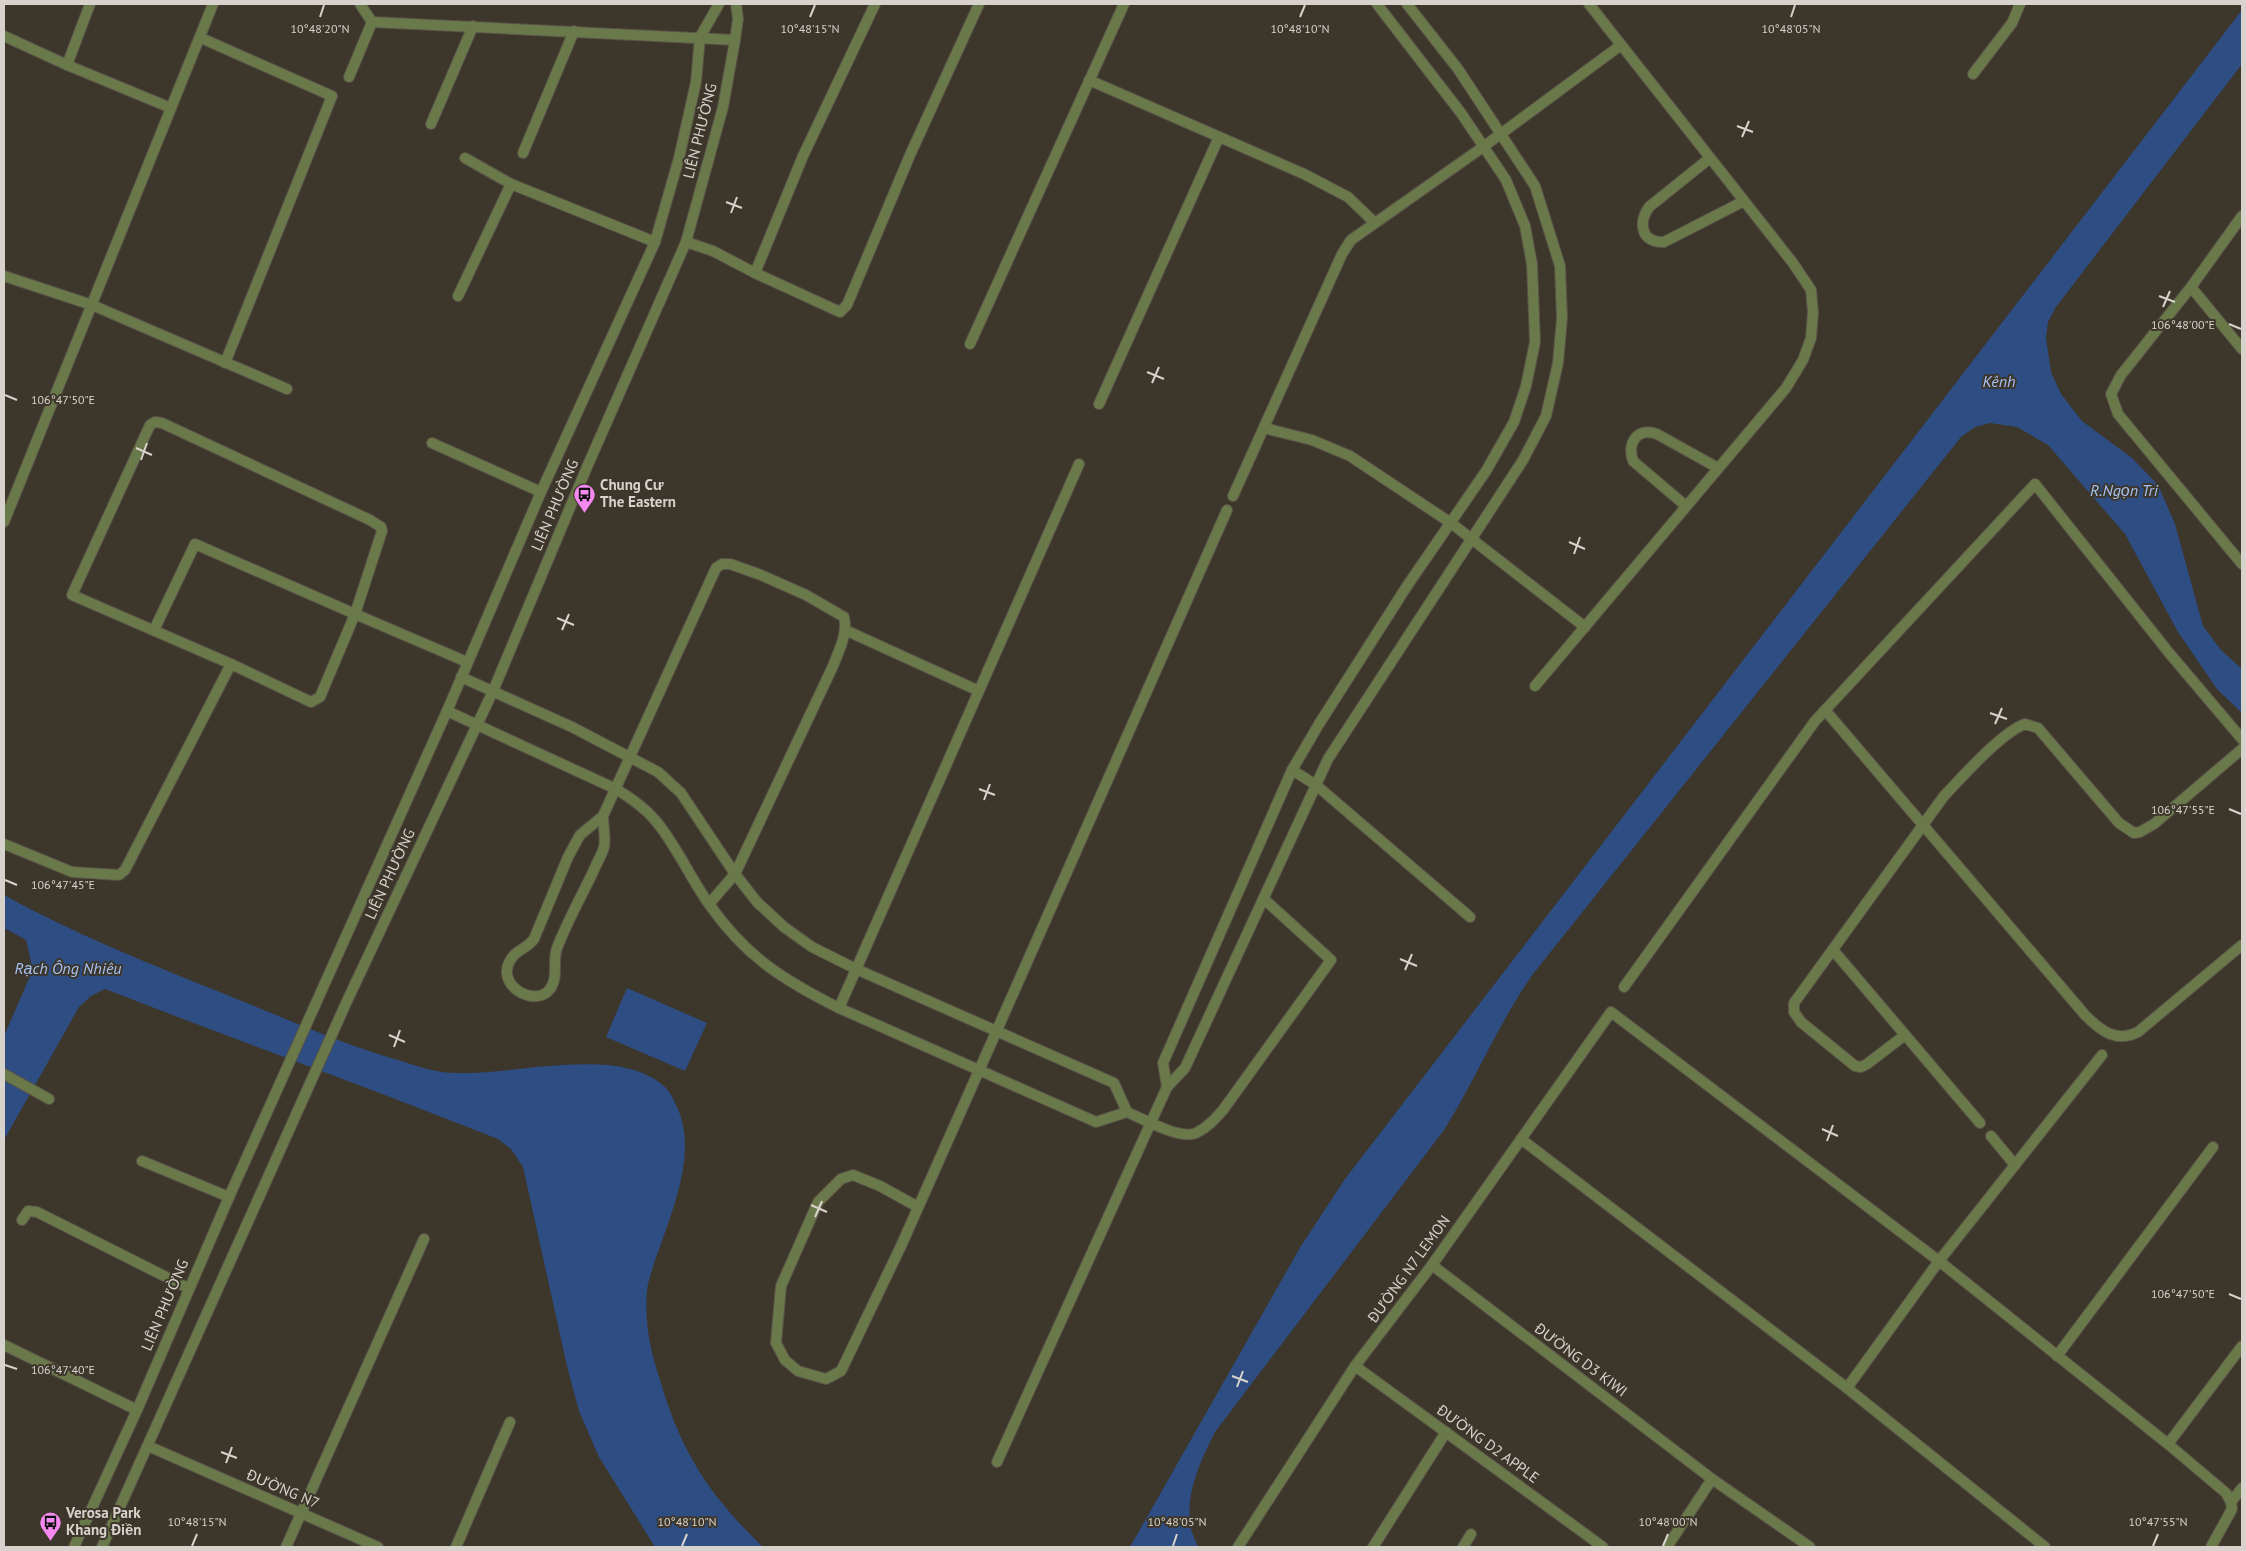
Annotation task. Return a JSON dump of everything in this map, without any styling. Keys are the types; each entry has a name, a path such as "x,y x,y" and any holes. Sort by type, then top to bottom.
{"street":[{"path":"67,65 90,4"},
{"path":"4,522 201,38 213,4"},
{"path":"360,4 372,22"},
{"name":"LIÊN PHƯỜNG","path":"74,1547 137,1410 188,1288 283,1074 447,711 541,492 655,242 679,158 692,101 696,82 700,37 719,4"},
{"name":"LIÊN PHƯỜNG","path":"148,1446 347,1001 493,691 587,467 686,242 723,107 738,18 736,4"},
{"path":"754,273 803,156 875,4"},
{"path":"686,242 713,251 754,273 834,311 840,312 847,305 910,154 979,4"},
{"path":"970,344 1124,4"},
{"path":"1167,1087 1163,1063 1292,770 1366,651 1486,471 1514,422 1526,386 1535,342 1532,264 1525,226 1506,180 1461,113 1377,4"},
{"path":"997,1462 1150,1122 1167,1087 1185,1068 1328,759 1524,460 1546,416 1558,363 1562,318 1560,266 1535,186 1458,69 1407,4"},
{"path":"1535,686 1786,388 1803,360 1811,338 1813,312 1811,290 1793,263 1589,4"},
{"path":"1973,74 2012,23 2020,4"},
{"path":"372,22 735,40"},
{"path":"348,77 372,22"},
{"path":"431,124 472,26"},
{"path":"523,153 574,31"},
{"path":"4,36 67,65 171,108"},
{"path":"201,38 332,96 225,364"},
{"path":"1233,496 1342,254 1351,240 1483,147 1621,45"},
{"path":"1089,80 1304,174 1348,197 1374,222"},
{"path":"1099,404 1219,137"},
{"path":"465,158 511,184 655,242"},
{"path":"1710,158 1649,207 1643,215 1641,225 1649,238 1655,242 1664,242 1744,200"},
{"path":"458,296 511,184"},
{"path":"2242,216 2191,287 2121,375 2111,394 2118,414 2242,564"},
{"path":"4,276 92,305 225,364 287,389"},
{"path":"2191,287 2242,349"},
{"path":"155,422 162,423 370,520 381,527 382,531 355,614 320,697 316,701 311,702 231,664 72,595 150,424 155,422"},
{"path":"1264,428 1312,440 1350,456 1450,523 1586,627"},
{"path":"1686,506 1633,461 1630,452 1632,443 1641,432 1647,431 1657,434 1718,468"},
{"path":"432,444 541,492"},
{"path":"839,1008 1079,464"},
{"path":"1624,987 1825,710 2035,484 2170,654 2242,739"},
{"path":"918,1207 880,1186 853,1175 841,1179 818,1202 780,1286 776,1343 785,1360 798,1371 826,1379 841,1371 918,1207 1227,510"},
{"path":"154,630 195,544 468,662"},
{"path":"603,816 604,847 557,948 556,972 550,990 540,996 519,992 511,986 506,976 508,965 516,952 534,939 568,857 580,834 603,816 716,568 722,564 730,564 806,595 844,618 845,630 833,666 734,874 709,904"},
{"path":"845,630 979,691"},
{"path":"4,844 72,872 119,875 125,870 231,664"},
{"path":"461,677 630,756 658,772 681,793 734,874 757,902 784,927 812,947 856,969 1114,1083 1127,1112"},
{"path":"1825,710 2085,1015 2109,1034 2119,1037 2130,1036 2138,1032 2242,945"},
{"path":"447,711 616,790 637,802 656,821 709,904 729,931 760,962 801,989 839,1008 1096,1122 1127,1112 1179,1134 1195,1134 1210,1124 1235,1095 1331,960 1264,899"},
{"path":"1905,1035 1861,1067 1850,1062 1796,1017 1794,1003 1944,796 1969,769 2013,730 2026,724 2032,725 2043,733 2118,823 2134,833 2140,832 2154,824 2242,748"},
{"path":"1292,770 1316,786 1470,917"},
{"path":"1833,950 1980,1123"},
{"name":"ĐƯỜNG N7 LEMON","path":"1238,1547 1355,1366 1432,1265 1611,1012 1939,1262"},
{"path":"1847,1388 1939,1262 2102,1055"},
{"path":"4,1074 49,1099"},
{"path":"1991,1136 2015,1166"},
{"path":"1521,1139 1847,1388 2045,1547"},
{"path":"2057,1356 2213,1147"},
{"path":"142,1161 229,1197"},
{"path":"22,1220 28,1211 32,1210 188,1288"},
{"path":"286,1547 424,1239"},
{"path":"1939,1262 2168,1444 2226,1493 2231,1502 2232,1509 2211,1547"},
{"name":"ĐƯỜNG D3 KIWI","path":"1432,1265 1712,1480 1810,1547"},
{"path":"4,1345 137,1410"},
{"path":"2168,1444 2242,1346"},
{"name":"ĐƯỜNG D2 APPLE","path":"1355,1366 1603,1547"},
{"path":"456,1547 510,1422"},
{"path":"1373,1547 1446,1432"},
{"path":"102,1547 148,1446"},
{"name":"ĐƯỜNG N7","path":"148,1446 378,1547"},
{"path":"1667,1547 1712,1480"},
{"path":"2231,1502 2242,1488"},
{"path":"1463,1547 1471,1534"}],"water":[{"name":"Kênh","path":"2242,10 2242,64 2056,307 2048,322 2046,338 2051,372 2061,394 2082,421 2132,458 2158,485 2175,524 2203,626 2221,650 2242,669 2242,713 2217,689 2178,632 2125,534 2048,445 2017,427 1990,423 1975,427 1961,437 1533,974 1509,1012 1444,1130 1215,1432 1196,1475 1191,1498 1190,1524 1198,1547 1130,1547 1301,1246 1345,1179"},
{"name":"Rạch Ông Nhiêu","path":"4,895 70,929 172,973 338,1040 421,1067 442,1072 468,1073 590,1064 619,1067 645,1074 666,1088 673,1099 683,1124 685,1146 678,1194 648,1284 646,1311 650,1343 668,1406 677,1429 699,1471 727,1509 763,1547 655,1547 599,1457 579,1411 567,1366 523,1167 511,1149 498,1139 105,989 91,996 79,1007 4,1140 4,1036 31,974 31,962 26,940 4,928"},
{"path":"627,988 707,1023 685,1071 606,1037"}],"place":[{"name":"Chung Cư The Eastern","path":"584,513"},
{"name":"Verosa Park Khang Điền","path":"50,1541"}],"water label":[{"name":"R.Ngọn Tri","path":"2124,490"}]}
